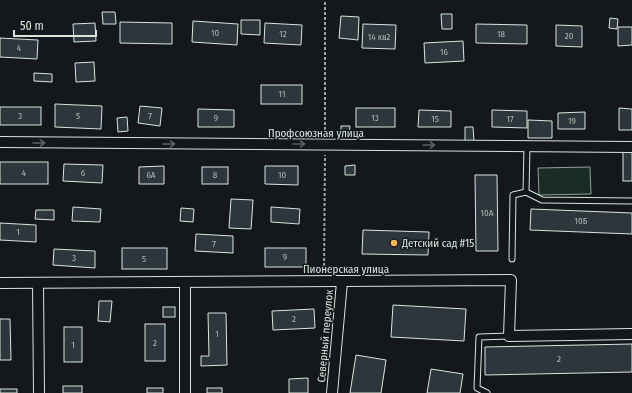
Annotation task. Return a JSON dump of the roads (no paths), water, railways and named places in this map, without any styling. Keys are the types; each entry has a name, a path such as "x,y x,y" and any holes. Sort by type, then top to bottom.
{"street":[{"name":"Профсоюзная улица","path":"0,142 632,147"},
{"name":"Пионерская улица","path":"0,283 511,280 509,336"},
{"path":"185,282 185,393"},
{"name":"Северный переулок","path":"332,393 342,282"},
{"path":"38,283 39,393"},
{"path":"509,336 632,334"}],"lane":[{"path":"526,192 527,146"},
{"path":"512,259 513,195 526,192 542,200 632,201"},
{"path":"488,393 477,388 479,337 509,336"}],"place":[{"name":"Детский сад #15","path":"394,243"}]}
